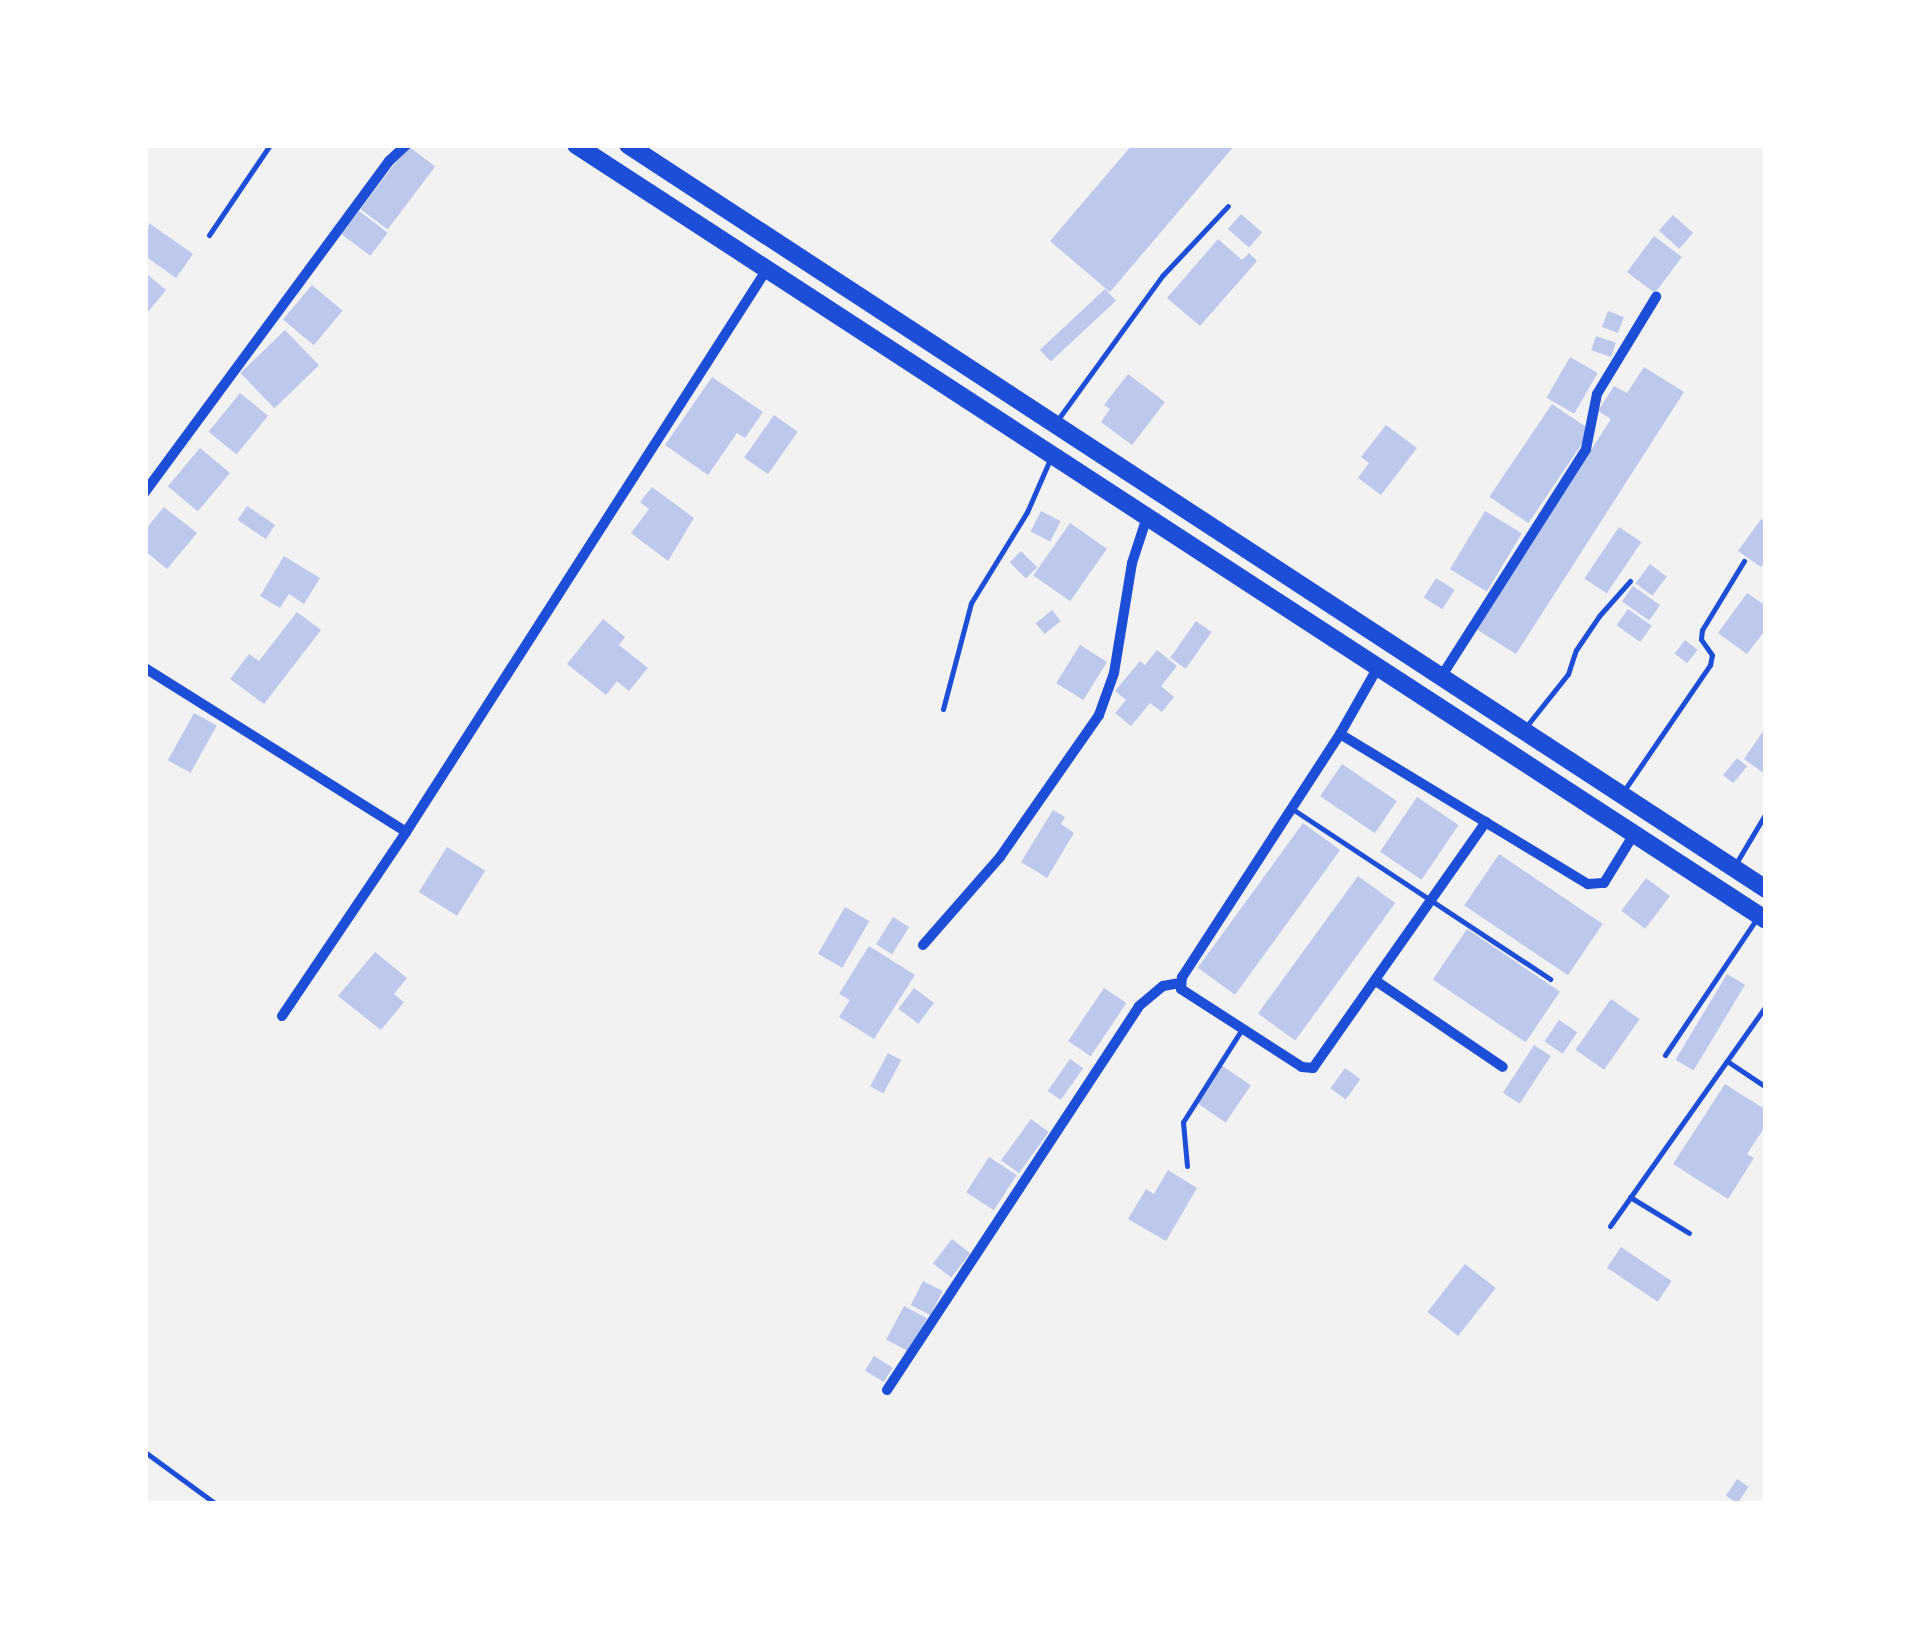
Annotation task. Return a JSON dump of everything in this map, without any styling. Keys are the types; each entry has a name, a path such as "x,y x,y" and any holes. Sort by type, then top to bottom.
{"highway":[{"path":"576,145 1762,918"},
{"path":"631,146 1766,889"}],"street":[{"path":"145,492 389,161 406,145"},
{"path":"282,1016 406,832 767,268"},
{"path":"1441,676 1586,449 1596,394 1656,297"},
{"path":"924,945 1000,857 1098,714 1114,672 1132,563 1147,517"},
{"path":"888,1390 1139,1006 1162,986 1180,983 1340,734 1378,667"},
{"path":"145,668 406,832"},
{"path":"1340,734 1594,886 1604,883 1634,834"},
{"path":"1180,983 1186,993 1242,1029 1302,1067 1314,1068 1486,822"},
{"path":"1376,981 1502,1067"}],"lane":[{"path":"209,235 270,145"},
{"path":"1054,424 1162,276 1228,206"},
{"path":"944,709 970,603 1020,524 1052,454"},
{"path":"1622,794 1710,665 1712,655 1700,634 1744,561"},
{"path":"1524,730 1568,674 1576,650 1598,616 1630,582"},
{"path":"1292,809 1550,979"},
{"path":"1733,867 1766,813"},
{"path":"1665,1054 1762,918"},
{"path":"1610,1226 1766,1006"},
{"path":"1187,1166 1183,1122 1242,1029"},
{"path":"1727,1061 1766,1087"},
{"path":"1630,1197 1689,1233"},
{"path":"145,1452 216,1504"}],"building":[{"path":"1132,145 1235,145 1110,292 1050,241"},
{"path":"408,146 435,166 388,230 360,209"},
{"path":"359,211 388,233 370,256 342,234"},
{"path":"1241,214 1262,232 1249,247 1228,229"},
{"path":"1673,215 1693,233 1679,249 1659,231"},
{"path":"149,223 193,254 176,278 145,256"},
{"path":"1654,236 1682,257 1655,293 1627,272"},
{"path":"1218,239 1242,260 1249,253 1257,261 1200,326 1167,298"},
{"path":"148,275 166,290 148,312 145,279"},
{"path":"312,285 343,311 314,345 283,319"},
{"path":"1105,289 1116,301 1051,361 1040,350"},
{"path":"1608,311 1624,317 1618,333 1602,327"},
{"path":"285,330 319,365 274,408 240,373"},
{"path":"1596,336 1616,343 1611,357 1591,350"},
{"path":"1570,357 1598,373 1574,414 1546,398"},
{"path":"1644,367 1684,392 1516,654 1476,629 1611,419 1598,411 1614,386 1627,393"},
{"path":"1128,374 1165,402 1132,445 1101,422 1110,409 1104,405"},
{"path":"712,377 763,412 745,438 737,433 708,475 665,445"},
{"path":"240,393 268,416 237,455 209,432"},
{"path":"1552,404 1591,430 1528,523 1489,497"},
{"path":"774,415 798,432 768,474 744,458"},
{"path":"1386,425 1417,448 1381,495 1358,478 1369,463 1361,457"},
{"path":"200,448 230,473 198,511 168,486"},
{"path":"652,487 694,518 668,561 631,533 649,509 640,502"},
{"path":"247,506 275,525 266,539 237,520"},
{"path":"164,507 197,533 167,569 145,551 145,530"},
{"path":"1041,511 1061,521 1050,541 1031,531"},
{"path":"1485,511 1522,533 1487,591 1450,569"},
{"path":"1761,519 1766,522 1766,559 1761,567 1738,551"},
{"path":"1070,523 1107,549 1070,601 1033,575"},
{"path":"1619,527 1641,542 1607,593 1584,578"},
{"path":"1021,551 1037,567 1026,579 1010,562"},
{"path":"284,556 320,578 304,604 289,594 280,608 260,596"},
{"path":"1650,564 1667,577 1652,596 1636,583"},
{"path":"1436,578 1455,590 1442,609 1424,598"},
{"path":"1633,586 1660,605 1649,620 1622,602"},
{"path":"1747,593 1766,606 1766,629 1747,654 1718,633"},
{"path":"1628,609 1652,626 1640,642 1617,625"},
{"path":"1052,610 1061,621 1044,634 1036,623"},
{"path":"297,612 321,630 264,704 230,679 249,654 259,661"},
{"path":"603,619 625,637 619,645 648,668 629,691 617,681 606,695 567,664"},
{"path":"1196,621 1212,632 1186,669 1170,658"},
{"path":"1685,640 1698,650 1687,663 1675,653"},
{"path":"1080,645 1107,662 1083,700 1056,683"},
{"path":"1157,650 1177,666 1161,686 1174,697 1162,712 1150,703 1131,726 1115,713 1126,700 1115,691 1140,661 1145,665"},
{"path":"194,713 217,726 191,773 168,760"},
{"path":"1766,727 1766,775 1744,759"},
{"path":"1737,758 1747,766 1733,783 1723,775"},
{"path":"1342,764 1397,801 1375,833 1320,796"},
{"path":"1417,797 1458,825 1422,880 1380,852"},
{"path":"1053,810 1065,817 1061,824 1074,833 1047,878 1021,862"},
{"path":"1303,823 1340,850 1235,995 1198,968"},
{"path":"447,847 485,871 457,916 419,892"},
{"path":"1499,854 1603,924 1568,975 1464,905"},
{"path":"1358,876 1395,903 1295,1041 1258,1014"},
{"path":"1646,878 1670,896 1645,929 1621,911"},
{"path":"845,907 869,921 842,968 818,954"},
{"path":"893,917 909,927 892,954 876,944"},
{"path":"1467,929 1560,992 1526,1042 1433,980"},
{"path":"869,946 915,975 874,1039 839,1017 850,1000 839,994"},
{"path":"375,952 407,978 394,994 404,1002 381,1030 338,996"},
{"path":"1727,974 1745,985 1693,1071 1675,1060"},
{"path":"914,988 934,1003 918,1024 898,1009"},
{"path":"1104,988 1126,1003 1091,1056 1068,1041"},
{"path":"1611,999 1640,1019 1604,1070 1575,1050"},
{"path":"1559,1020 1577,1032 1563,1054 1544,1042"},
{"path":"1534,1045 1551,1056 1520,1104 1503,1093"},
{"path":"888,1053 901,1060 883,1094 870,1087"},
{"path":"1070,1059 1083,1068 1061,1100 1048,1091"},
{"path":"1221,1065 1251,1085 1226,1122 1196,1102"},
{"path":"1345,1068 1360,1079 1346,1099 1330,1088"},
{"path":"1725,1084 1766,1110 1766,1125 1747,1154 1754,1158 1728,1199 1673,1164"},
{"path":"1031,1119 1049,1132 1019,1173 1001,1160"},
{"path":"989,1157 1017,1175 994,1210 966,1192"},
{"path":"1168,1170 1197,1188 1166,1241 1128,1219 1146,1189 1154,1194"},
{"path":"952,1239 970,1253 951,1278 933,1263"},
{"path":"1621,1247 1672,1281 1658,1302 1607,1268"},
{"path":"1465,1264 1496,1288 1458,1336 1427,1312"},
{"path":"923,1281 943,1291 930,1315 911,1305"},
{"path":"904,1306 927,1318 909,1352 886,1340"},
{"path":"874,1356 893,1368 884,1382 865,1370"},
{"path":"1737,1479 1749,1487 1737,1503 1726,1496"}]}
